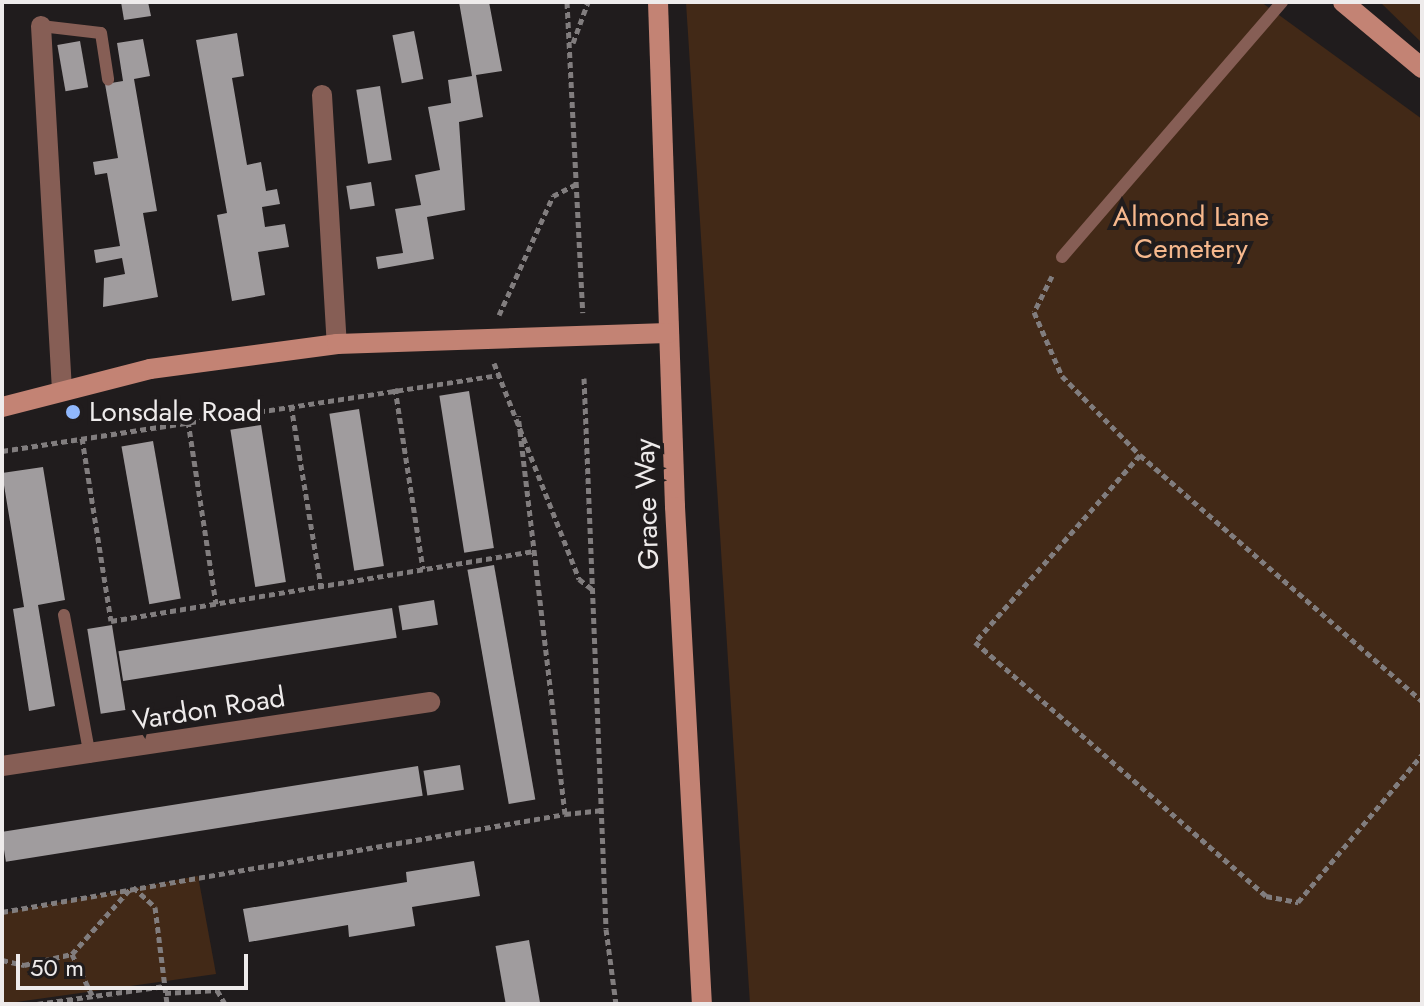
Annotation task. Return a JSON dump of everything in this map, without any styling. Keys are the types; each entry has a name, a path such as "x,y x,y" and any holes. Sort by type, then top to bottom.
{"street":[{"path":"1343,2 1422,68"},
{"name":"Grace Way","path":"658,3 668,333 702,1004"},
{"path":"41,26 62,389"},
{"path":"322,95 337,344"},
{"path":"2,407 62,389 337,344 668,333"},
{"name":"Vardon Road","path":"2,766 90,757 430,702"}],"lane":[{"path":"1062,257 1282,2"},
{"path":"41,26 101,33 108,79"},
{"path":"64,615 90,757"}],"path":[{"path":"567,2 583,318"},
{"path":"571,47 588,2"},
{"path":"578,183 553,196 490,338 496,375 518,416 579,579 593,590"},
{"path":"1062,257 1034,312 1062,376 1140,455 1422,701"},
{"path":"2,451 395,388 496,375"},
{"path":"584,378 601,810 616,1004"},
{"path":"395,388 423,569"},
{"path":"291,405 321,586"},
{"path":"518,416 565,814"},
{"path":"188,421 216,604"},
{"path":"82,438 111,621 534,551"},
{"path":"1140,455 975,642 1266,896 1298,902 1422,755"},
{"path":"2,912 132,886 601,810"},
{"path":"2,960 24,965 72,954 132,886"},
{"path":"132,886 155,907 167,1004"},
{"path":"72,954 92,995"},
{"path":"37,1004 92,995 217,990 225,1004"}],"green space":[{"name":"Almond Lane Cemetery","path":"686,2 1261,2 1422,119 1422,1004 750,1004"},
{"path":"1380,2 1422,2 1422,43"},
{"path":"198,876 216,974 2,1004 2,913"}],"building":[{"path":"121,2 148,2 151,16 124,20"},
{"path":"459,2 489,2 502,71 476,75 483,117 459,122 465,210 427,217 434,259 378,269 376,257 403,253 395,209 421,205 415,175 440,170 428,107 451,103 448,80 472,76"},
{"path":"414,31 423,79 402,83 392,35"},
{"path":"237,33 244,76 232,78 247,165 261,162 266,191 277,189 280,204 262,207 265,227 285,224 289,247 258,252 265,295 232,301 217,215 227,213 196,40"},
{"path":"143,39 150,76 134,79 157,211 143,213 158,297 103,307 104,278 125,274 122,258 96,263 94,250 120,246 107,173 95,175 93,162 118,158 105,84 123,81 117,43"},
{"path":"80,41 88,87 66,91 57,45"},
{"path":"380,86 392,160 368,164 356,90"},
{"path":"371,182 375,206 350,210 346,186"},
{"path":"469,391 494,548 464,553 439,396"},
{"path":"359,409 384,566 354,571 329,414"},
{"path":"261,425 286,582 255,587 230,430"},
{"path":"153,441 181,599 149,604 121,447"},
{"path":"43,467 65,600 38,605 55,706 29,711 13,609 24,607 2,473"},
{"path":"494,565 535,799 509,804 467,570"},
{"path":"434,600 438,625 402,630 398,606"},
{"path":"392,608 397,638 123,681 118,651"},
{"path":"112,625 125,710 101,714 87,629"},
{"path":"460,765 464,790 427,795 423,771"},
{"path":"418,766 423,796 6,862 2,832"},
{"path":"474,861 480,896 412,907 415,926 349,937 348,925 249,942 243,909 407,882 406,872"},
{"path":"529,940 540,1004 506,1004 496,946"}],"place":[{"name":"Lonsdale Road","path":"73,412"}]}
